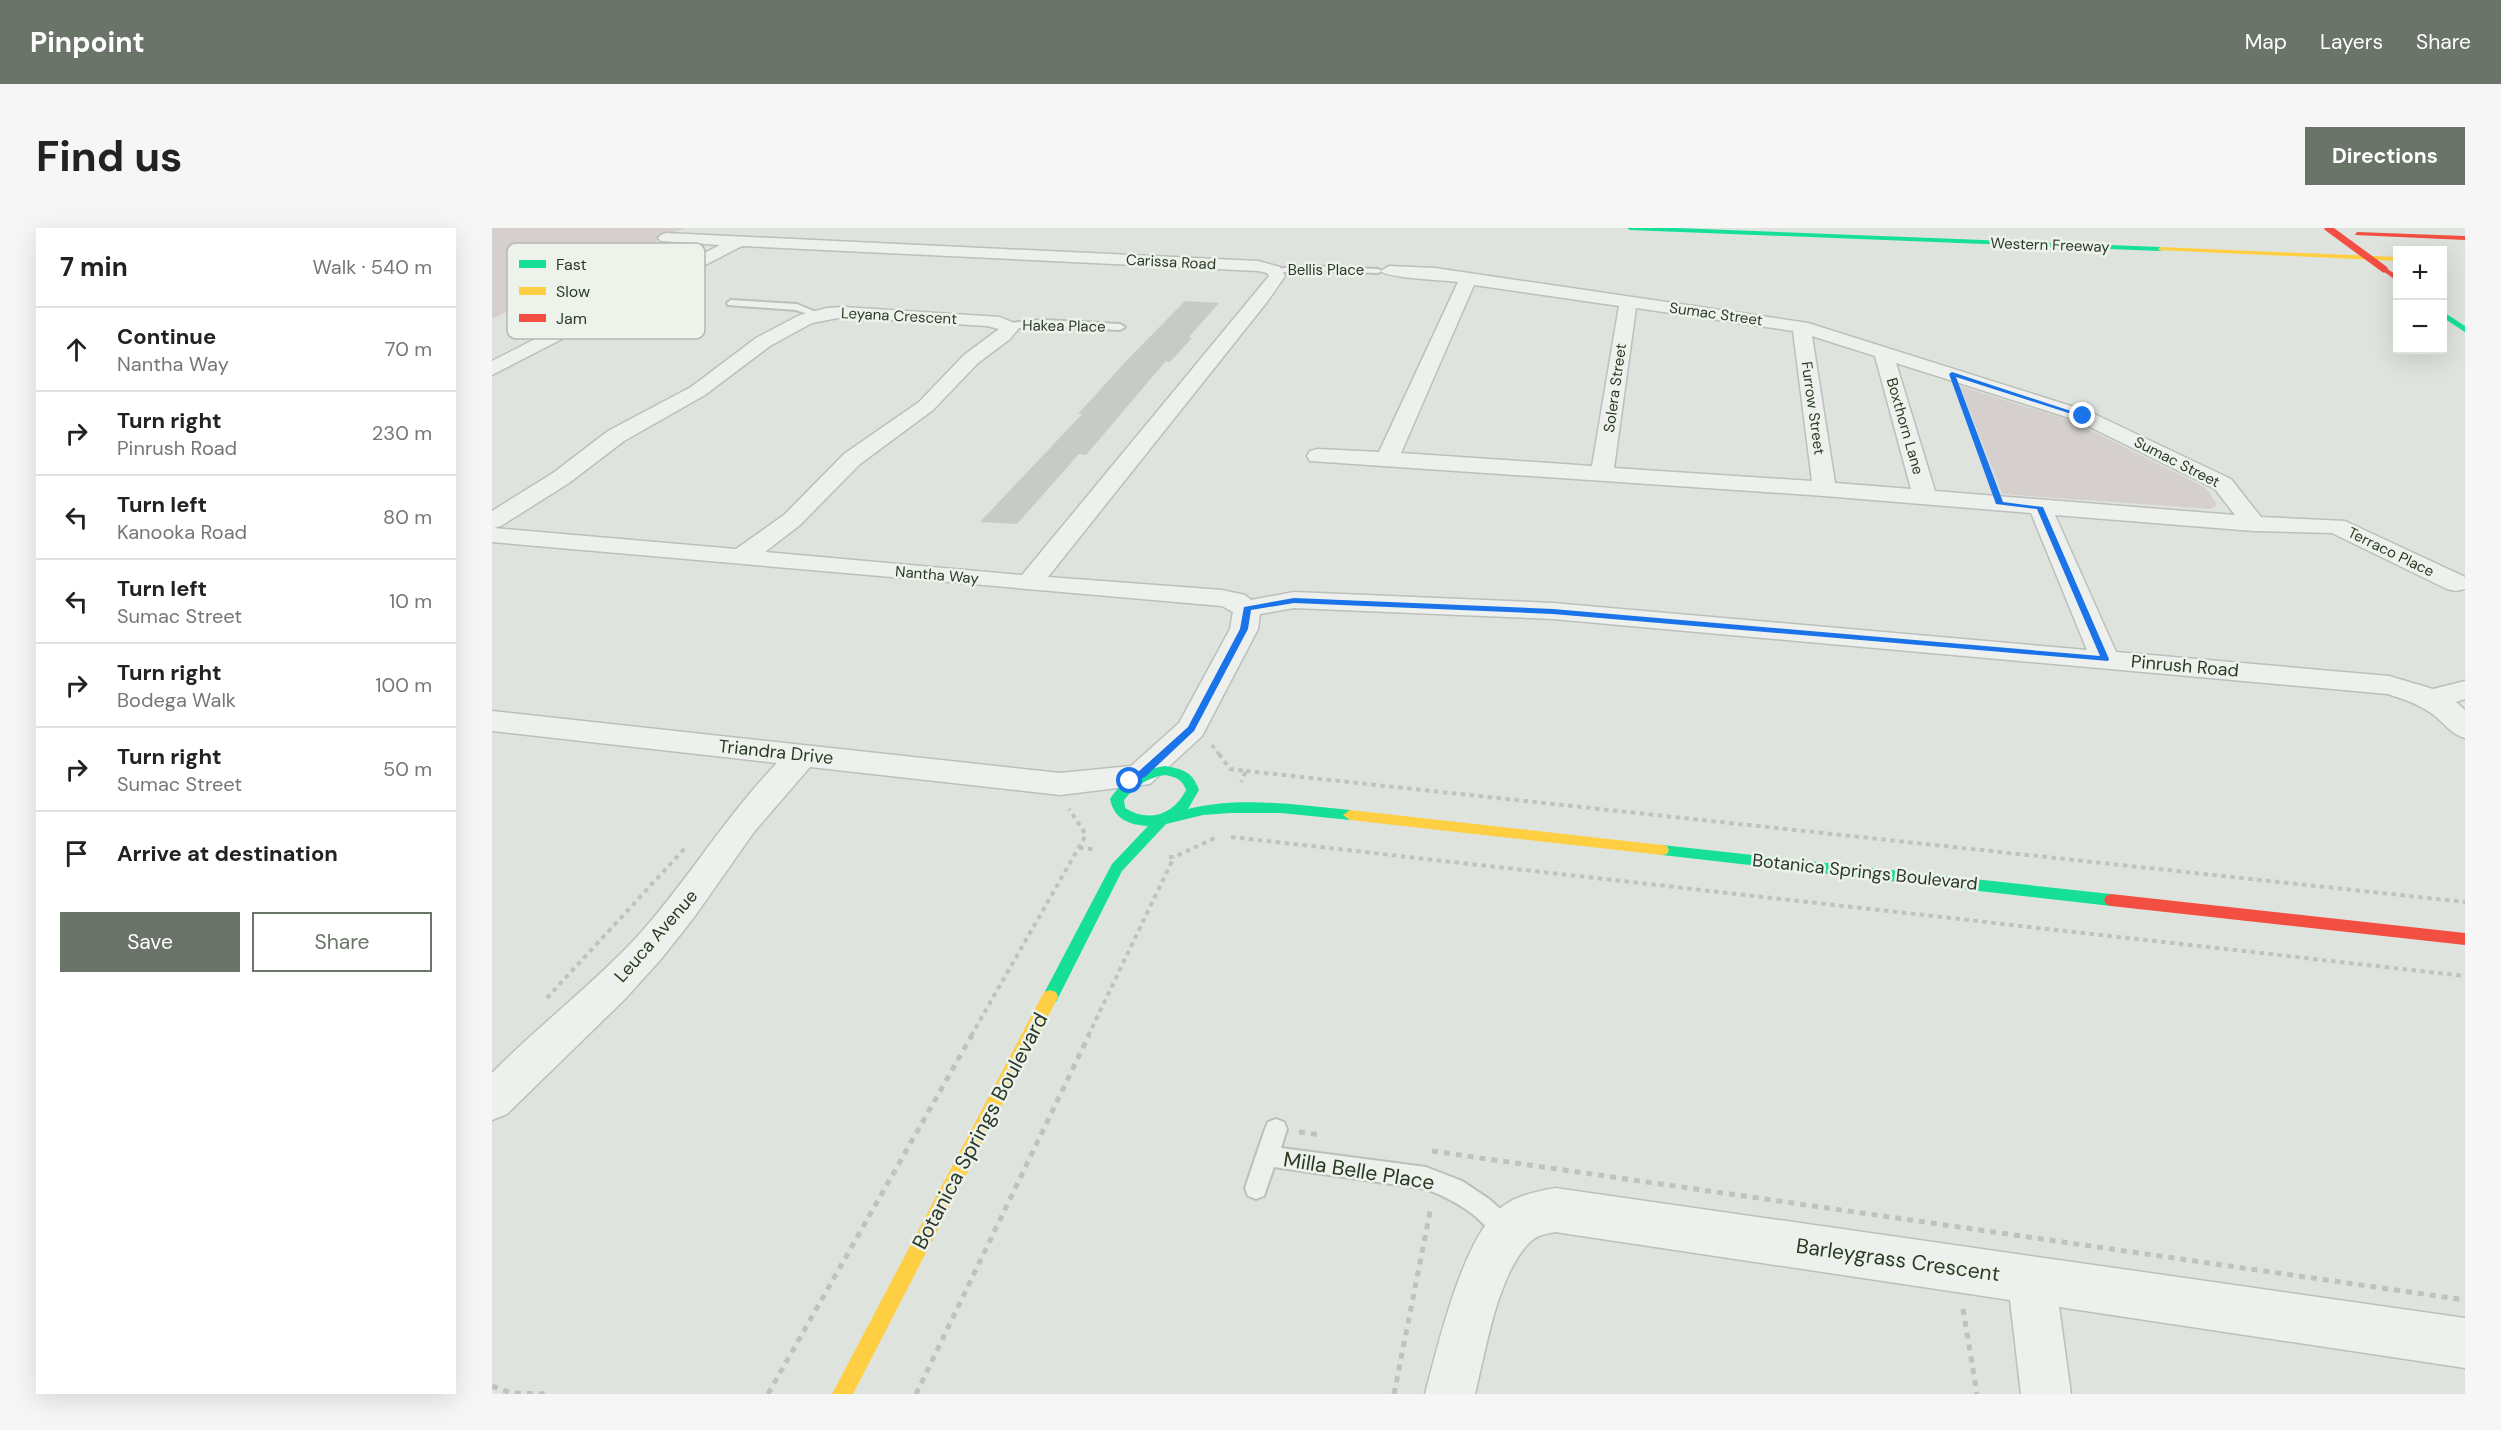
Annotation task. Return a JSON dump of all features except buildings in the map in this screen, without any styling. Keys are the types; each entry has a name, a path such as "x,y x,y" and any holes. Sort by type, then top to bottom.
{"main road":[{"name":"Western Freeway","path":"1630,228 2393,259"},
{"path":"2328,228 2393,277"},
{"path":"2310,232 2465,238"},
{"path":"2447,317 2465,330"},
{"path":"1121,824 1132,819 1144,821 1167,818 1184,809 1191,800 1193,781 1167,770 1140,775"},
{"name":"Botanica Springs Boulevard","path":"1117,868 1121,824 1118,798 1122,789 1140,775"},
{"name":"Botanica Springs Boulevard","path":"1226,793 1264,806"},
{"name":"Botanica Springs Boulevard","path":"842,1394 1117,868 1167,818 1203,810 1264,806 2465,939"}],"street":[{"name":"Carissa Road","path":"666,238 1258,266 1275,271"},
{"path":"705,260 740,242"},
{"path":"1029,583 1261,298 1277,276 1275,271"},
{"name":"Sumac Street","path":"1383,271 1435,273 1802,327 2083,416 2223,484 2254,524"},
{"path":"1386,459 1468,279"},
{"name":"Solera Street","path":"1602,474 1628,302"},
{"name":"Leyana Crescent","path":"492,520 561,478 623,432 717,379 763,342 806,319 819,315 857,312 1000,322 1009,326"},
{"path":"742,557 792,520 852,459 926,406 972,359 1009,331 1009,326"},
{"name":"Furrow Street","path":"1802,327 1824,489"},
{"path":"492,369 551,339"},
{"name":"Boxthorn Lane","path":"1884,353 1925,498"},
{"path":"1318,456 1824,489 2254,524"},
{"path":"2040,507 2105,659"},
{"name":"Terraco Place","path":"2254,524 2336,526 2456,583"},
{"name":"Nantha Way","path":"492,535 1222,598 1236,601 1246,609"},
{"name":"Pinrush Road","path":"1246,609 1294,600 1500,608 2389,685 2432,699 2456,716 2465,728"},
{"path":"1140,775 1191,729 1244,629 1246,609"},
{"path":"2432,699 2465,690"},
{"name":"Triandra Drive","path":"496,724 1060,784 1097,796 1121,824"},
{"path":"1191,729 1193,781"},
{"name":"Leuca Avenue","path":"492,1101 511,1080 613,987 648,950 683,908 734,834 803,755"},
{"name":"Triandra Drive","path":"1060,784 1140,775"},
{"name":"Barleygrass Crescent","path":"1450,1394 1488,1266 1509,1232 1527,1216 1555,1210 2465,1343"},
{"path":"2031,1280 2046,1394"}],"lane":[{"name":"Bellis Place","path":"1275,271 1308,268 1383,271"},
{"path":"731,303 797,307 819,315"},
{"name":"Hakea Place","path":"1009,326 1042,322 1120,327"},
{"name":"Milla Belle Place","path":"1256,1188 1276,1129"},
{"name":"Milla Belle Place","path":"1267,1156 1426,1178 1463,1195 1509,1232"}],"path":[{"path":"1952,374 2000,504"},
{"path":"1246,771 2465,902"},
{"path":"1219,836 2465,976"},
{"path":"540,1005 694,839"},
{"path":"768,1394 1079,848"},
{"path":"916,1394 1174,857"},
{"path":"1276,1129 1323,1136"},
{"path":"1430,1151 2465,1300"},
{"path":"1394,1394 1441,1153"},
{"path":"492,1386 511,1393 550,1394"}],"shaded area":[{"path":"492,228 684,228 652,243 507,243 507,312 492,319"},
{"path":"1960,386 2072,421 2206,488 2217,505 2210,509 2002,494"}],"traffic: fast":[{"path":"1630,228 2160,249"},
{"path":"2447,317 2465,330"},
{"path":"1170,817 1187,803 1192,790 1189,780 1179,773 1165,771 1148,773 1132,782 1117,799 1119,810 1137,820 1144,821 1161,820 1203,810 1230,808 1281,809 1350,815"},
{"path":"1050,997 1117,868 1164,818"},
{"path":"1662,850 2111,900"}],"traffic: slow":[{"path":"2160,249 2393,259"},
{"path":"1350,815 1662,850"},
{"path":"842,1394 1050,997"}],"traffic: jam":[{"path":"2328,228 2384,269"},
{"path":"2357,234 2465,238"},
{"path":"2384,269 2393,276"},
{"path":"2111,900 2465,939"}],"route":[{"path":"1130,781 1166,754 1191,729 1244,629 1246,609 1294,600 1469,606 1553,612 2105,659 2040,507 2000,504 1952,374 2083,416"}]}
